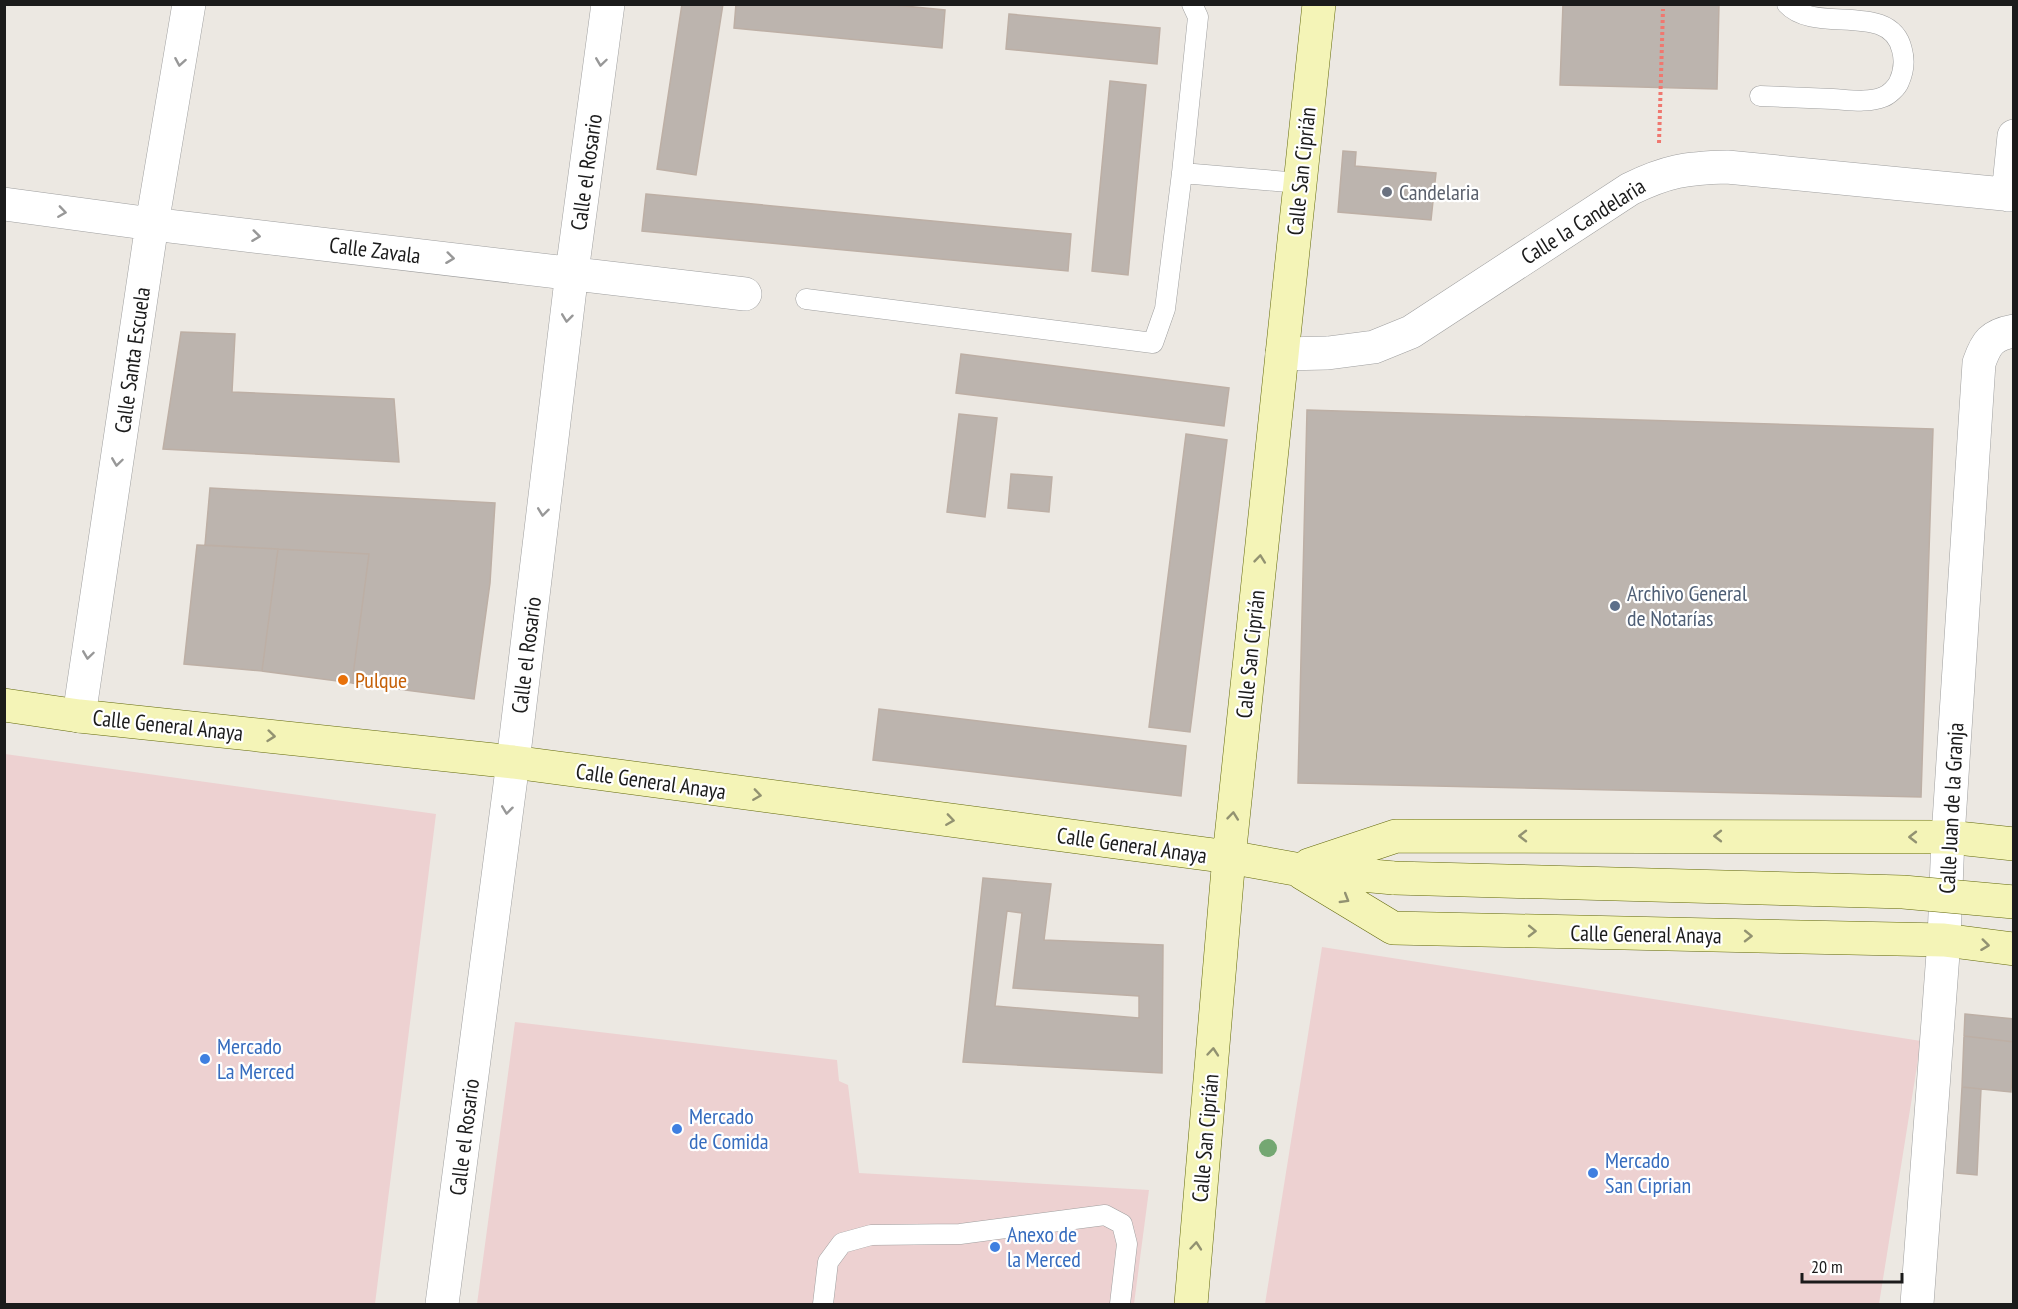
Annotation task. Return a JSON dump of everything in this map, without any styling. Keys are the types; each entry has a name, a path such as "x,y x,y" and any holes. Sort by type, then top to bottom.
{"street":[{"name":"Calle Santa Escuela","path":"79,716 152,224 189,4"},
{"name":"Calle el Rosario","path":"442,1305 608,4"},
{"name":"Calle San Ciprián","path":"1191,1305 1229,858 1319,4"},
{"path":"2011,195 2013,136"},
{"name":"Calle la Candelaria","path":"1282,354 1328,353 1374,347 1411,332 1630,189 1658,176 1692,168 1727,167 2011,195"},
{"name":"Calle Zavala","path":"4,204 152,224 745,294"},
{"name":"Calle Juan de la Granja","path":"1917,1305 1944,940 1948,837 1979,363 1985,346 1999,333 2013,331"},
{"name":"Calle General Anaya","path":"4,705 79,716 513,762 1229,858 1295,869 1394,878 1903,892 2013,902"},
{"name":"Calle General Anaya","path":"1295,869 1396,836 1948,837 2013,844"},
{"name":"Calle General Anaya","path":"1295,869 1393,928 1944,940 2013,949"}],"lane":[{"path":"1760,96 1867,101 1885,97 1899,84 1904,67 1900,42 1888,28 1873,22 1808,16 1792,10 1787,4"},
{"path":"806,299 1153,343 1165,309 1182,173 1195,11"},
{"path":"1182,173 1300,183"},
{"path":"824,1305 828,1262 842,1243 871,1235 960,1234 1105,1215 1122,1224 1127,1244 1120,1305"}],"path":[{"path":"1658,176 1663,9"}],"shaded area":[{"name":"Mercado La Merced","path":"5,754 436,814 375,1304 5,1304"},
{"name":"Mercado San Ciprian","path":"1322,947 1921,1041 1879,1304 1265,1304"},
{"name":"Mercado de Comida","path":"515,1022 837,1060 839,1081 848,1085 859,1173 1149,1190 1134,1304 477,1304"}],"building":[{"path":"682,4 723,4 696,175 657,169"},
{"path":"736,4 884,4 945,10 942,48 734,28"},
{"path":"1563,4 1719,4 1717,89 1560,85"},
{"path":"1009,14 1160,28 1157,64 1006,49"},
{"path":"1110,81 1146,85 1128,275 1092,271"},
{"name":"Candelaria","path":"1343,151 1356,152 1355,166 1436,173 1431,220 1338,212"},
{"path":"646,194 1071,234 1068,271 642,231"},
{"path":"181,332 235,334 232,392 394,399 399,462 163,449"},
{"path":"961,354 1229,388 1224,426 956,393"},
{"name":"Archivo General de Notarías","path":"1307,410 1933,429 1921,797 1298,783"},
{"path":"959,414 997,418 985,517 947,512"},
{"path":"1186,434 1227,440 1190,732 1149,727"},
{"path":"1011,474 1052,477 1049,512 1008,508"},
{"path":"210,488 495,503 490,583 474,699 352,683 369,554 205,545"},
{"path":"197,545 278,549 262,671 184,664"},
{"path":"278,549 369,554 352,683 262,671"},
{"path":"879,709 1186,746 1181,796 873,760"},
{"path":"983,878 1051,884 1044,940 1163,945 1162,1073 963,1062","holes":["1007,911 1022,913 1013,988 1139,996 1139,1018 995,1006"]},
{"path":"1965,1014 2014,1019 2014,1042 1964,1036"},
{"path":"1964,1036 2014,1042 2011,1092 1962,1087"},
{"path":"1962,1087 1981,1089 1977,1175 1957,1173"}],"place":[{"name":"Candelaria","path":"1387,192"},
{"name":"Archivo General de Notarías","path":"1615,606"},
{"name":"Pulque","path":"343,680"},
{"name":"Mercado La Merced","path":"205,1059"},
{"name":"Mercado de Comida","path":"677,1129"},
{"name":"Mercado San Ciprian","path":"1593,1173"},
{"name":"Anexo de la Merced","path":"995,1247"}]}
